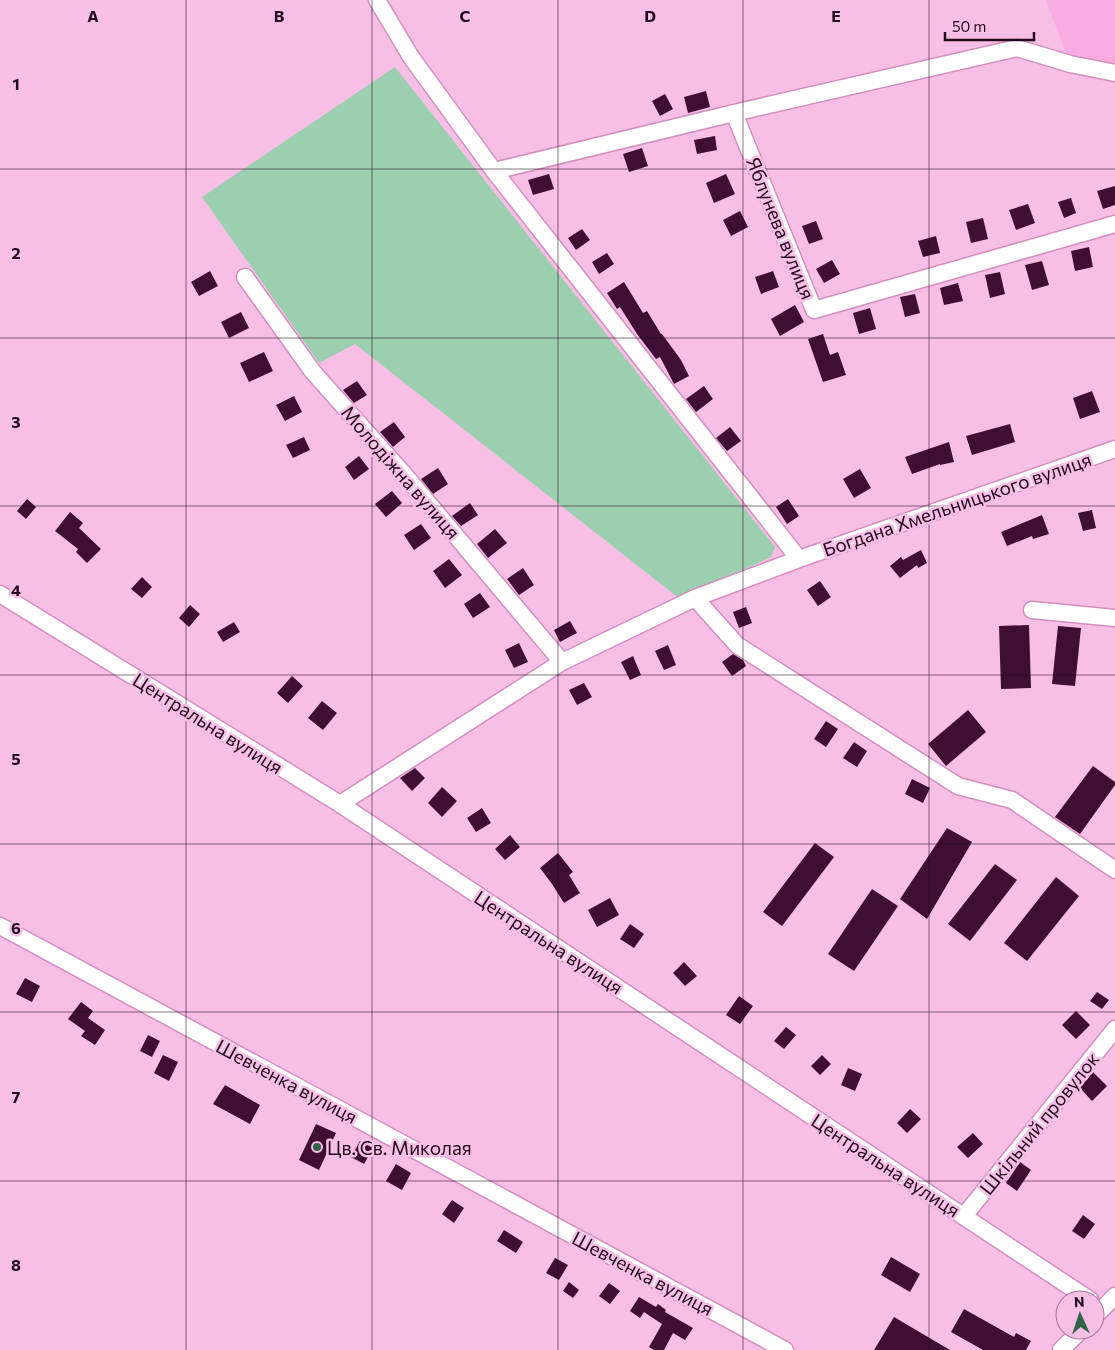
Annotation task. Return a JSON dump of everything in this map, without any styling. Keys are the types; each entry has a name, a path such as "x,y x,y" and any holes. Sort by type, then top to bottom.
{"street":[{"path":"377,0 411,57 494,171 799,559"},
{"path":"494,171 734,113 1017,48 1070,64 1115,73"},
{"name":"Яблунева вулиця","path":"734,113 814,310 1115,224"},
{"name":"Молодіжна вулиця","path":"245,277 314,372 403,472 562,662"},
{"name":"Богдана Хмельницького вулиця","path":"340,804 562,662 695,598 799,559 1115,449"},
{"name":"Центральна вулиця","path":"0,594 340,804 1073,1290"},
{"path":"695,598 737,645 958,786 1012,800 1115,870"},
{"path":"1032,610 1115,618"},
{"name":"Шевченка вулиця","path":"0,926 784,1350"},
{"name":"Шкільний провулок","path":"964,1216 1115,1029"},
{"path":"1105,1304 1115,1296"},
{"path":"1061,1350 1071,1340"}],"shaded area":[{"path":"1046,0 1115,0 1115,73 1070,64"}],"green space":[{"path":"395,67 775,547 771,557 680,599 355,344 319,363 202,197"}],"building":[{"path":"706,91 710,107 688,113 684,97"},
{"path":"665,94 673,109 660,116 652,101"},
{"path":"715,136 717,150 697,154 694,140"},
{"path":"642,148 648,166 629,172 623,154"},
{"path":"549,174 554,189 533,195 528,180"},
{"path":"726,174 735,194 714,203 706,183"},
{"path":"1115,186 1115,205 1103,209 1097,191"},
{"path":"1071,198 1076,213 1064,218 1058,202"},
{"path":"1028,204 1035,223 1016,230 1009,210"},
{"path":"740,211 748,227 731,236 723,220"},
{"path":"983,218 988,239 971,243 966,222"},
{"path":"816,221 823,239 809,244 802,226"},
{"path":"582,229 590,240 576,250 568,238"},
{"path":"936,236 940,253 923,257 918,241"},
{"path":"1089,247 1093,267 1075,271 1071,251"},
{"path":"607,253 614,264 599,274 592,262"},
{"path":"832,260 840,274 824,283 816,269"},
{"path":"1042,261 1049,285 1032,290 1025,265"},
{"path":"210,271 218,286 199,296 191,282"},
{"path":"773,271 779,287 761,294 755,277"},
{"path":"1000,272 1005,294 990,298 985,275"},
{"path":"624,282 643,313 647,311 661,334 681,360 689,376 674,384 660,357 656,359 620,307 617,309 607,293"},
{"path":"958,283 963,301 944,305 940,288"},
{"path":"915,294 920,313 905,317 900,297"},
{"path":"795,305 804,322 780,336 771,319"},
{"path":"870,308 876,329 859,334 853,313"},
{"path":"241,312 249,328 229,338 221,322"},
{"path":"823,334 830,355 838,352 846,375 823,382 808,339"},
{"path":"264,352 273,371 249,382 240,363"},
{"path":"357,381 367,395 354,403 343,390"},
{"path":"704,386 713,399 696,412 686,399"},
{"path":"1092,391 1100,412 1080,419 1073,398"},
{"path":"294,396 302,412 285,421 276,405"},
{"path":"394,422 405,437 393,447 380,432"},
{"path":"1010,424 1015,442 972,455 966,436"},
{"path":"730,427 741,441 727,451 716,438"},
{"path":"304,437 310,450 293,458 286,445"},
{"path":"949,442 954,462 940,464 912,474 905,457"},
{"path":"359,456 369,469 354,480 345,467"},
{"path":"438,468 448,484 433,494 421,479"},
{"path":"860,469 871,488 854,498 843,479"},
{"path":"392,491 402,503 386,517 375,504"},
{"path":"27,499 36,507 26,519 17,511"},
{"path":"788,499 799,516 787,524 776,507"},
{"path":"470,503 478,515 461,526 452,516"},
{"path":"1092,510 1096,528 1083,531 1078,513"},
{"path":"70,512 83,523 79,528 101,549 87,563 76,552 78,549 55,531"},
{"path":"1042,515 1049,534 1033,539 1032,536 1007,546 1001,532"},
{"path":"421,524 431,538 414,550 404,535"},
{"path":"495,529 507,543 488,558 477,544"},
{"path":"921,550 927,563 918,568 917,565 900,578 890,566 901,557 903,560"},
{"path":"449,559 462,575 445,588 433,571"},
{"path":"523,568 534,585 519,595 507,579"},
{"path":"142,577 152,587 142,598 131,589"},
{"path":"820,581 831,597 818,606 807,590"},
{"path":"480,593 490,607 473,618 464,604"},
{"path":"190,605 200,614 189,627 179,618"},
{"path":"746,607 752,623 739,628 733,612"},
{"path":"570,621 577,633 560,642 554,630"},
{"path":"234,622 240,632 223,642 217,632"},
{"path":"1029,625 1031,688 1001,689 999,626"},
{"path":"1058,626 1081,628 1075,686 1052,684"},
{"path":"519,643 528,662 514,668 505,650"},
{"path":"668,645 676,665 664,670 655,651"},
{"path":"733,654 743,660 746,666 732,676 722,662"},
{"path":"633,656 641,675 630,680 621,662"},
{"path":"292,676 303,686 288,703 277,693"},
{"path":"584,683 592,697 577,705 569,690"},
{"path":"322,701 337,713 323,730 308,718"},
{"path":"968,710 986,732 946,766 928,744"},
{"path":"826,721 838,729 826,747 814,739"},
{"path":"854,742 867,751 857,767 843,758"},
{"path":"1093,766 1115,782 1115,785 1080,834 1055,817"},
{"path":"415,768 425,778 412,791 400,778"},
{"path":"912,779 930,788 923,803 905,794"},
{"path":"442,787 457,801 442,817 428,803"},
{"path":"482,808 491,823 476,832 467,818"},
{"path":"947,828 972,842 927,919 900,899"},
{"path":"510,835 520,847 505,860 495,849"},
{"path":"815,843 834,857 782,926 763,912"},
{"path":"558,853 573,872 569,875 580,893 564,903 540,868"},
{"path":"995,864 1017,880 970,941 948,924"},
{"path":"1056,877 1079,896 1027,961 1004,943"},
{"path":"872,889 898,906 854,971 828,954"},
{"path":"610,898 619,915 597,927 588,910"},
{"path":"630,924 644,934 634,948 620,939"},
{"path":"684,962 697,976 685,986 673,973"},
{"path":"25,978 40,986 32,1002 16,994"},
{"path":"1097,992 1109,1000 1102,1009 1090,1001"},
{"path":"739,996 753,1006 740,1024 726,1015"},
{"path":"81,1002 93,1011 88,1018 105,1030 95,1045 81,1036 85,1031 68,1019"},
{"path":"1076,1011 1090,1025 1076,1039 1062,1025"},
{"path":"786,1027 796,1035 784,1049 774,1041"},
{"path":"148,1035 160,1041 152,1057 140,1051"},
{"path":"163,1055 178,1062 169,1081 154,1073"},
{"path":"822,1055 831,1064 820,1075 811,1066"},
{"path":"848,1068 862,1074 855,1091 841,1085"},
{"path":"1093,1072 1107,1086 1092,1101 1080,1088"},
{"path":"225,1085 260,1105 250,1124 213,1104"},
{"path":"910,1109 921,1119 907,1133 897,1123"},
{"name":"Цв. Св. Миколая","path":"316,1124 336,1133 319,1170 299,1160"},
{"path":"973,1133 983,1144 968,1158 957,1147"},
{"path":"360,1141 373,1148 364,1164 351,1157"},
{"path":"1020,1162 1031,1170 1017,1191 1006,1183"},
{"path":"396,1164 411,1173 402,1190 386,1181"},
{"path":"452,1200 464,1208 454,1223 442,1214"},
{"path":"1083,1215 1095,1224 1084,1239 1072,1231"},
{"path":"504,1230 523,1242 516,1253 497,1241"},
{"path":"891,1257 920,1274 910,1292 881,1275"},
{"path":"555,1258 568,1265 559,1280 546,1273"},
{"path":"569,1282 579,1290 573,1298 563,1291"},
{"path":"609,1283 620,1291 610,1304 599,1296"},
{"path":"639,1297 656,1307 658,1304 666,1310 665,1312 693,1328 685,1340 673,1333 664,1350 654,1350 649,1347 662,1324 644,1312 640,1318 630,1311"},
{"path":"964,1309 1014,1337 1016,1333 1031,1341 1026,1350 983,1350 951,1332"},
{"path":"894,1317 950,1350 874,1350"}],"place":[{"name":"Цв. Св. Миколая","path":"317,1147"}]}
